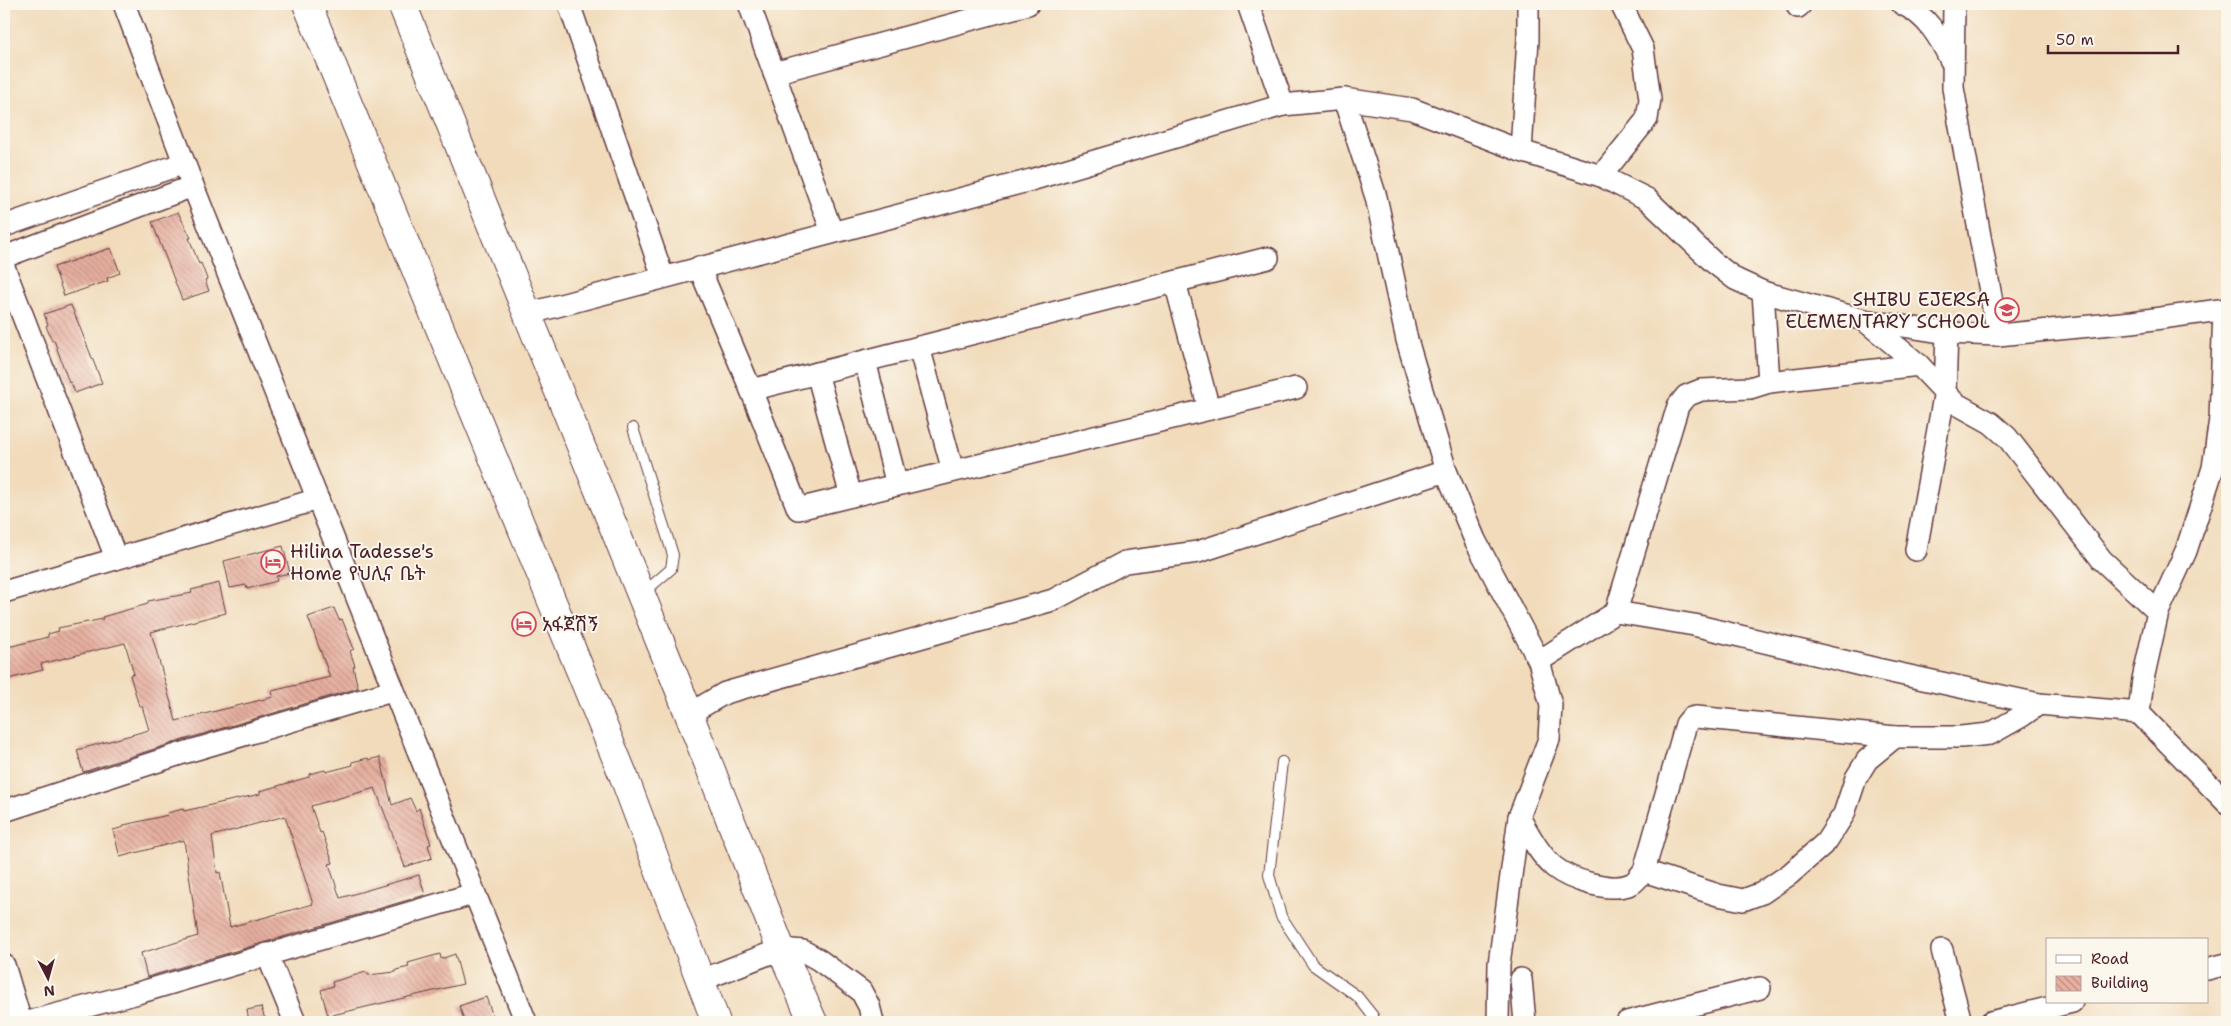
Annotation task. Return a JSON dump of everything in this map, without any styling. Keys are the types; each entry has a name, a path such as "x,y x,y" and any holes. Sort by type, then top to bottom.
{"main road":[{"path":"307,4 624,777 699,981 716,1022"},
{"path":"402,4 641,594 781,948 813,1022"}],"street":[{"path":"124,4 184,163 318,499 392,691 526,1022"},
{"path":"569,4 663,277"},
{"path":"749,4 832,232"},
{"path":"774,73 1028,4"},
{"path":"1248,4 1283,105"},
{"path":"1521,151 1528,39 1528,4"},
{"path":"1600,176 1647,119 1650,99 1643,48 1621,4"},
{"path":"1954,4 1953,88 1998,335"},
{"path":"1916,7 1940,38 1953,66"},
{"path":"527,314 1031,180 1283,105 1344,99 1412,109 1521,151 1600,176 1647,199 1712,262 1735,279 1763,292 1864,320 1947,333 1998,335 2132,322 2226,309 2220,419 2213,468 2186,551 2158,612 2146,662 2139,713"},
{"path":"1344,99 1376,198 1407,340 1446,470 1475,540 1539,661 1551,705 1549,739 1519,817 1500,964 1498,1022"},
{"path":"4,226 184,163"},
{"path":"4,257 193,186"},
{"path":"751,390 1268,258"},
{"path":"4,267 116,558"},
{"path":"699,268 751,390 798,509 1296,388"},
{"path":"1175,282 1209,409"},
{"path":"1763,292 1769,382"},
{"path":"1864,320 1919,365 1955,403 1991,423 2008,437 2102,560 2158,612"},
{"path":"1916,550 1945,391 1947,333"},
{"path":"919,347 953,471"},
{"path":"865,361 897,485"},
{"path":"1539,661 1616,612 1678,406 1686,396 1701,390 1750,388 1769,382 1919,365"},
{"path":"817,373 851,496"},
{"path":"689,714 725,693 1053,600 1125,562 1198,552 1446,470"},
{"path":"4,592 318,499"},
{"path":"1616,612 1694,625 1877,669 2039,704 2139,713 2227,803"},
{"path":"4,811 180,754 392,691"},
{"path":"1519,817 1540,851 1554,867 1592,884 1618,887 1632,884 1644,871 1686,724 1691,718 1894,737 1961,737 1990,734 2039,704"},
{"path":"1644,871 1718,895 1743,900 1762,893 1790,874 1826,842 1844,814 1856,778 1867,760 1894,737"},
{"path":"28,1022 138,994 473,894"},
{"path":"699,981 781,948 803,952 818,960 861,991 870,1006 873,1022"},
{"path":"1942,950 1961,1022"},
{"path":"267,954 295,1022"},
{"path":"2208,969 2227,964"},
{"path":"4,965 21,1022"},
{"path":"1521,979 1525,1022"},
{"path":"1627,1022 1760,988"},
{"path":"1991,1022 2064,1004"}],"lane":[{"path":"634,428 672,555 671,569 641,594"},
{"path":"1282,762 1269,875 1281,916 1313,964 1357,996 1374,1016 1374,1022"}],"building":[{"path":"178,212 191,238 189,238 199,264 201,263 209,291 182,300 152,222"},
{"path":"111,248 120,273 107,278 108,281 64,296 54,267"},
{"path":"71,305 102,383 75,393 71,382 69,383 54,340 52,341 46,326 48,325 44,314"},
{"path":"283,546 290,573 276,576 277,581 247,589 246,585 230,588 224,561"},
{"path":"219,583 226,613 151,632 176,721 273,697 272,691 330,677 308,617 334,608 339,620 342,619 354,649 350,651 355,666 353,667 358,688 176,742 83,772 77,750 149,730 142,706 139,706 130,675 134,674 125,643 41,664 43,670 4,680 4,651 9,650 8,647 48,637 48,634 59,631 58,628 103,619 102,617 148,604 148,601 192,593 191,590"},
{"path":"380,757 392,805 410,798 416,811 419,808 431,844 428,845 432,858 405,867 375,788 311,806 333,863 329,864 340,898 419,875 425,895 147,977 141,953 198,936 184,840 120,857 113,830 124,827 124,825 168,815 167,813 183,809 184,811 260,794 260,791 309,777 309,774 353,765 352,762 368,758 369,760","holes":["285,816 313,904 230,927 220,872 217,873 212,836"]},
{"path":"440,954 441,959 455,954 463,984 328,1016 321,990 333,986 332,982 366,972 368,975 396,972 396,970 409,967 408,963"},
{"path":"486,997 495,1022 465,1022 459,1006"},
{"path":"261,1007 266,1022 249,1022 247,1010"}],"place":[{"name":"SHIBU EJERSA ELEMENTARY SCHOOL","path":"2007,310"},
{"name":"Hilina Tadesse's Home የህሊና ቤት","path":"273,562"},
{"name":"አፋጀሽኝ","path":"524,624"}]}
